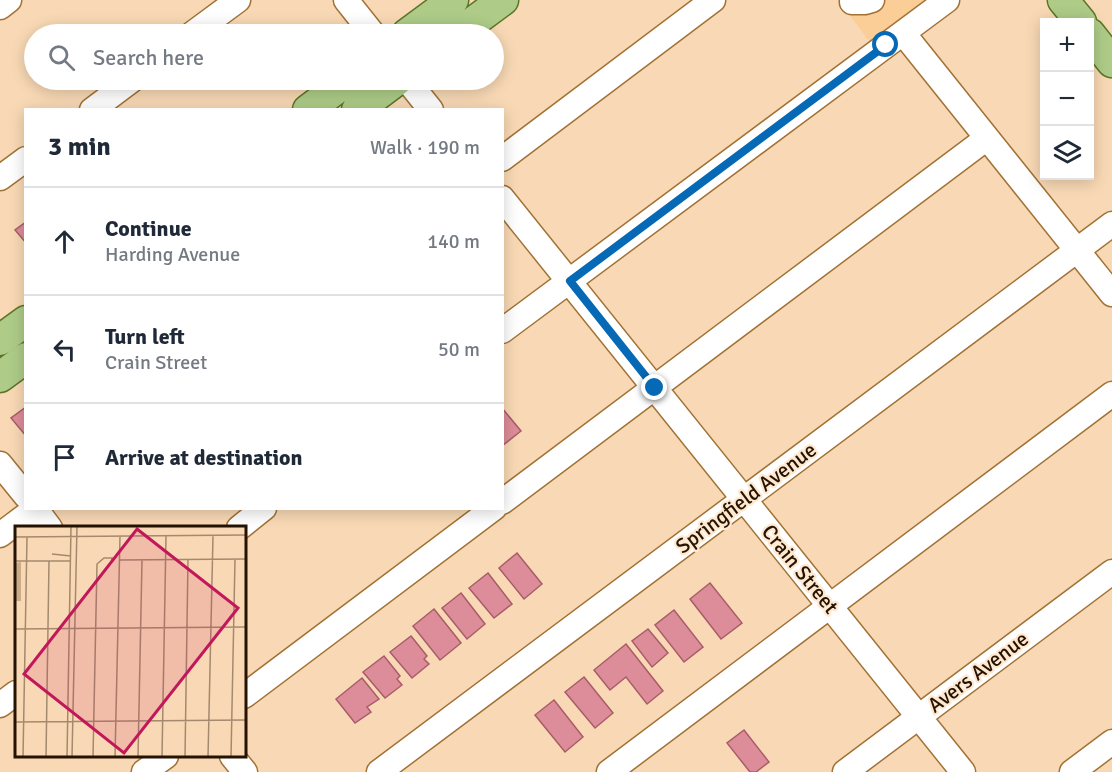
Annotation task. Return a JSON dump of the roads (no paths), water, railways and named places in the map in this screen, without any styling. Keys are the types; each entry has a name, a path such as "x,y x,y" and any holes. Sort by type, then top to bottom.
{"main road":[{"path":"421,24 453,0"},
{"path":"471,24 503,0"},
{"path":"1063,0 1078,18"},
{"path":"1094,40 1112,62"},
{"path":"311,108 335,90"},
{"path":"360,108 384,90"},
{"path":"0,340 24,322"},
{"path":"0,377 24,359"}],"street":[{"path":"0,7 9,0"},
{"path":"206,24 238,0"},
{"path":"346,0 365,24"},
{"path":"504,157 713,0"},
{"path":"504,330 947,0"},
{"path":"903,33 1112,294"},
{"path":"95,108 119,90"},
{"path":"415,90 430,108"},
{"path":"504,501 987,138"},
{"path":"0,178 24,160"},
{"name":"Crain Street","path":"504,200 963,772"},
{"name":"Springfield Avenue","path":"379,772 1112,224"},
{"path":"609,772 1112,394"},
{"path":"0,464 24,494"},
{"path":"0,535 34,510"},
{"path":"36,510 48,526"},
{"path":"242,526 262,510"},
{"path":"246,694 491,510"},
{"name":"Avers Avenue","path":"845,772 1112,572"},
{"path":"0,705 15,694"},
{"path":"1072,772 1112,742"},
{"path":"144,772 165,757"},
{"path":"233,757 245,772"}]}
